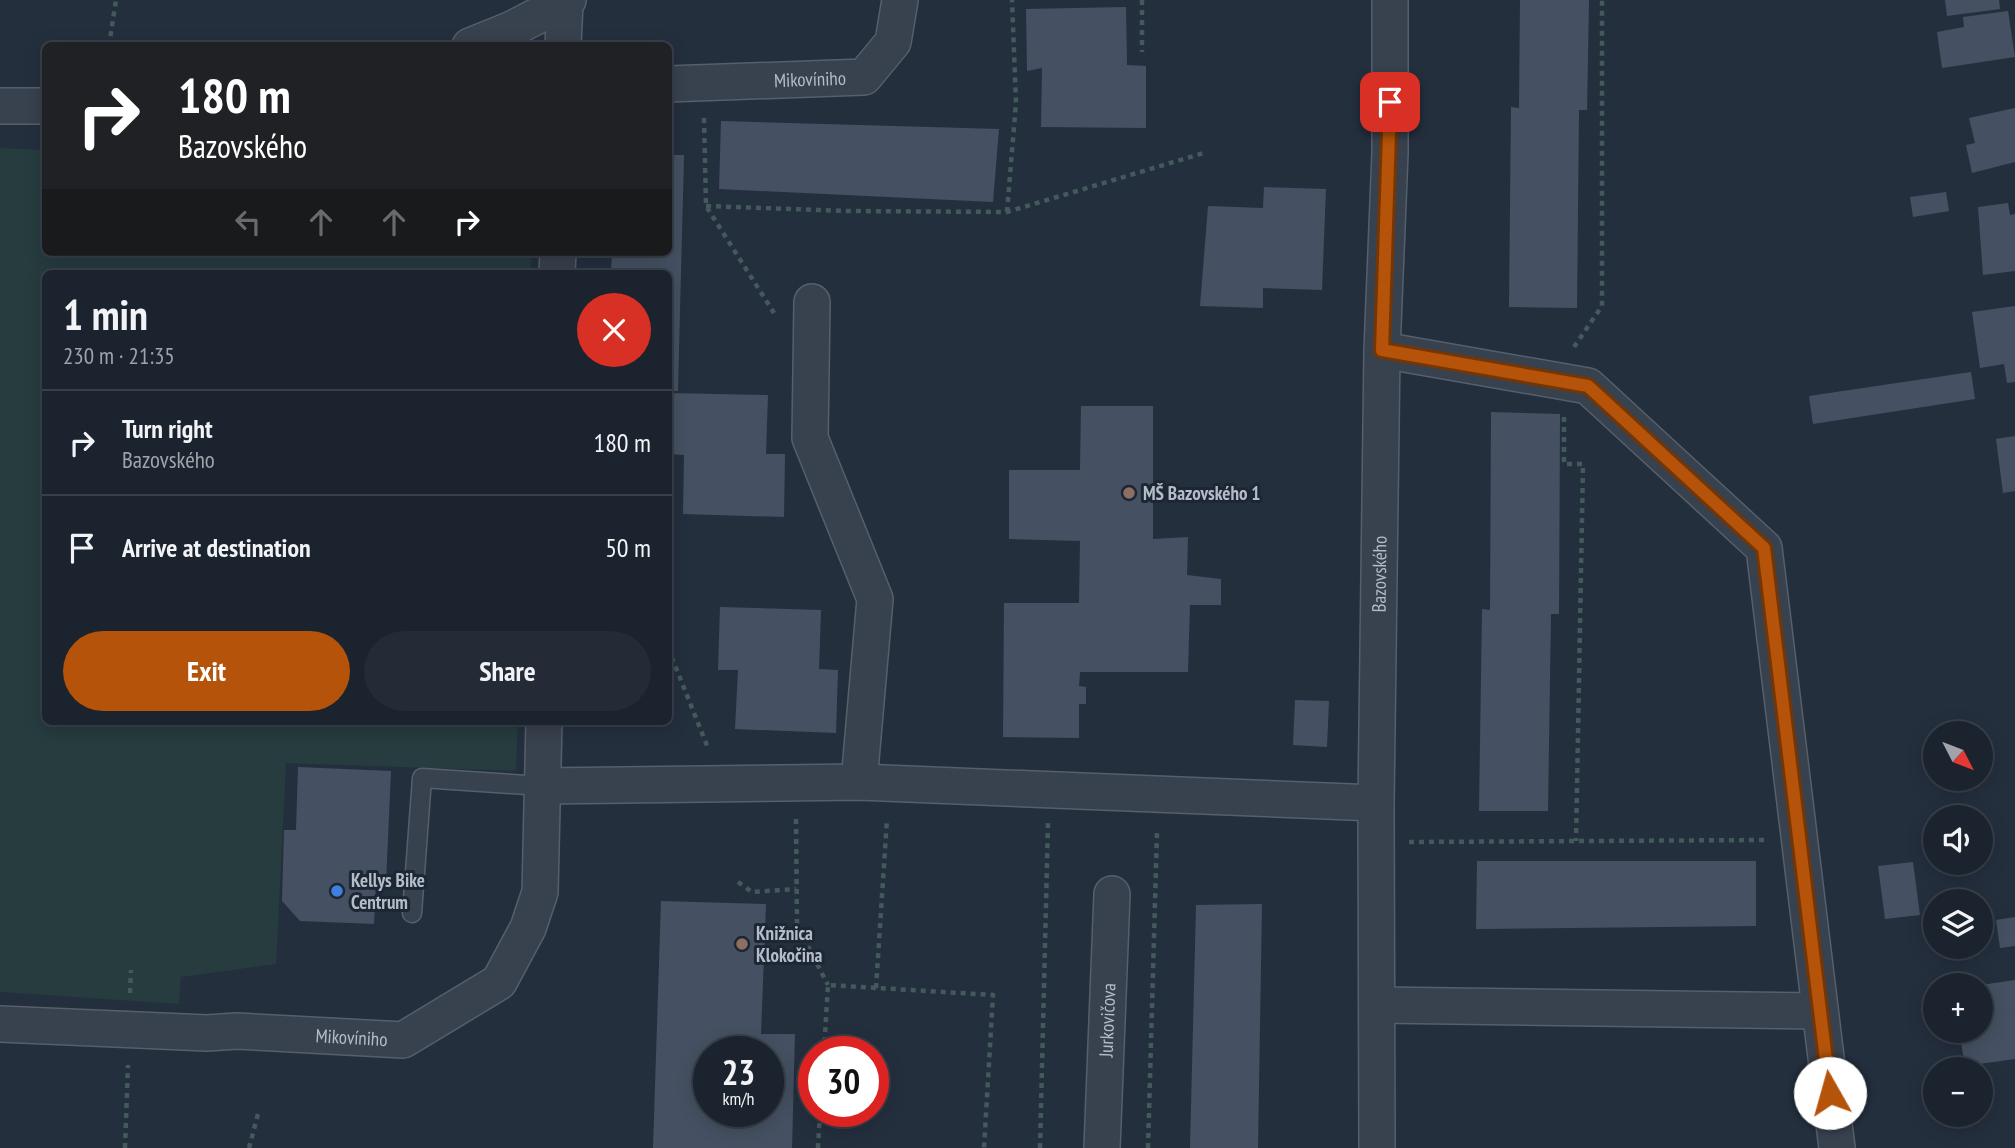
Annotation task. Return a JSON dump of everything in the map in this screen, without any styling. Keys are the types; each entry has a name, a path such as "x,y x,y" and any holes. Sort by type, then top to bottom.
{"street":[{"name":"Mikovíniho","path":"672,84 864,76 893,42 900,0"},
{"name":"Bazovského","path":"1377,1148 1376,803 1382,350 1390,153 1390,0"},
{"path":"480,42 567,1"},
{"path":"564,42 567,1"},
{"path":"0,106 42,106"},
{"path":"812,302 810,438 875,598 859,782"},
{"path":"1382,350 1588,386 1764,548 1837,1148"},
{"name":"Mikovíniho","path":"0,1024 207,1033 237,1031 403,1040 499,982 528,928 540,892 544,725"},
{"path":"541,786 859,782 1376,803"},
{"name":"Jurkovičova","path":"1102,1148 1112,894"},
{"path":"1377,1005 1820,1011"}],"lane":[{"path":"412,913 422,778 541,786"}],"path":[{"path":"110,42 116,0"},
{"path":"1007,212 1016,103 1012,0"},
{"path":"1142,0 1142,52"},
{"path":"704,116 706,206 781,324"},
{"path":"706,206 847,211 1007,212 1207,152"},
{"path":"672,658 712,760"},
{"path":"796,814 797,925 828,985 825,1036"},
{"path":"876,988 887,815"},
{"path":"1040,1148 1048,817"},
{"path":"1148,1148 1157,832"},
{"path":"1376,846 1420,841 1772,840"},
{"path":"738,882 751,892 796,889"},
{"path":"828,985 993,995 984,1148"},
{"path":"249,1148 258,1114"},
{"path":"818,1148 819,1127"}],"green space":[{"path":"0,148 42,150 42,256 531,256 531,270 42,270 42,725 518,725 516,771 286,763 276,964 181,977 179,1004 0,992"}],"building":[{"path":"1520,0 1589,0 1587,110 1579,110 1577,308 1509,307 1511,107 1519,108"},
{"path":"1945,0 1999,0 2000,9 1947,16"},
{"path":"1126,7 1127,65 1146,66 1146,128 1041,127 1042,68 1027,71 1026,9"},
{"path":"2008,11 2015,57 1942,68 1937,32 1964,27 1963,17"},
{"path":"2015,108 2015,162 1972,173 1966,145 1975,143 1969,118"},
{"path":"721,121 999,129 993,202 719,189"},
{"path":"672,155 684,155 678,391 672,391 672,270 611,270 612,256 672,256"},
{"path":"1264,187 1326,189 1322,290 1263,288 1263,308 1200,306 1208,206 1263,208"},
{"path":"1946,192 1949,211 1913,217 1910,197"},
{"path":"2008,203 2010,215 2015,214 2015,271 1983,275 1978,207"},
{"path":"2015,306 2015,382 2007,383 2004,364 1980,368 1972,312"},
{"path":"1971,372 1975,399 1813,424 1809,396"},
{"path":"672,393 768,395 766,454 785,454 784,517 683,514 684,455 672,454"},
{"path":"1081,406 1153,406 1153,539 1188,537 1187,575 1221,579 1221,605 1190,605 1188,672 1080,672 1079,686 1086,687 1086,704 1079,704 1079,738 1003,737 1004,603 1079,603 1080,541 1009,539 1009,470 1080,470"},
{"path":"1491,412 1560,414 1559,614 1551,614 1548,811 1479,811 1482,609 1490,610"},
{"path":"2015,436 2015,491 2003,493 1996,439"},
{"path":"720,607 821,610 819,669 838,670 836,733 735,729 738,670 718,670"},
{"path":"1295,700 1329,701 1327,747 1293,745"},
{"path":"298,767 391,771 386,883 376,883 374,924 300,921 282,901 284,830 296,830"},
{"path":"1477,861 1756,861 1756,926 1476,929"},
{"path":"1913,862 1920,915 1885,919 1878,866"},
{"path":"661,901 766,904 761,1034 795,1034 792,1148 653,1148"},
{"path":"1262,904 1258,1148 1190,1148 1196,905"},
{"path":"2015,917 2015,946 2000,948 1996,920"},
{"path":"2015,980 2015,1059 1993,1062 1993,1057 1963,1057 1961,1043 1993,1043 1993,983"}],"place":[{"name":"MŠ Bazovského 1","path":"1129,493"},
{"name":"Kellys Bike Centrum","path":"337,891"},
{"name":"Knižnica Klokočina","path":"742,944"}],"route":[{"path":"1390,102 1382,350 1588,386 1764,548 1830,1093"}]}
